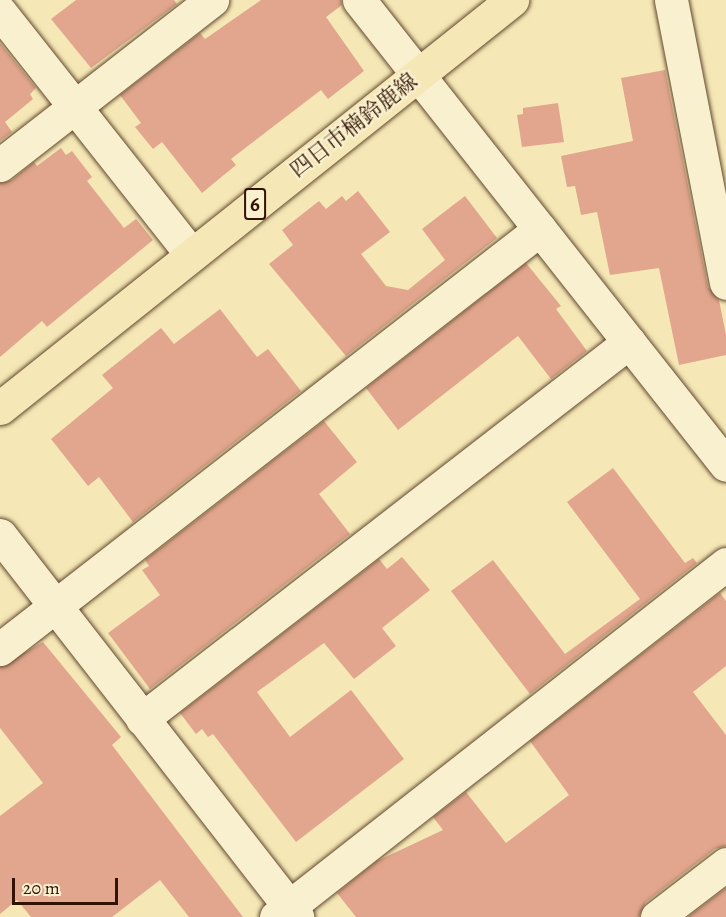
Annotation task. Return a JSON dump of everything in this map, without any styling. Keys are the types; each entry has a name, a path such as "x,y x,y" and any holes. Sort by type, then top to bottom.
{"main road":[{"name":"四日市楠鈴鹿線","path":"0,408 512,0"}],"street":[{"path":"0,165 212,0"},
{"path":"359,0 726,465"},
{"path":"671,0 726,283"},
{"path":"0,12 73,108 191,254"},
{"path":"0,649 540,229"},
{"path":"142,719 629,342"},
{"path":"0,535 288,914 726,564"},
{"path":"657,917 726,864"}],"building":[{"path":"76,0 174,0 177,4 91,68 51,19"},
{"path":"261,0 341,0 342,5 326,17 364,71 328,99 321,90 231,159 236,165 202,193 162,142 153,149 135,127 141,123 120,95 200,33 205,39"},
{"path":"0,43 36,88 30,94 33,99 5,122 12,132 0,141"},
{"path":"665,70 708,287 719,300 726,335 726,355 679,365 659,268 610,275 597,212 581,215 575,186 567,187 561,156 633,141 621,78"},
{"path":"558,103 564,142 522,147 517,115 523,114 523,108"},
{"path":"61,148 66,155 72,151 92,177 87,181 124,228 136,219 153,240 47,327 42,321 0,357 0,183 12,180 34,162 37,166"},
{"path":"358,191 390,232 361,254 386,286 408,290 445,260 422,229 465,196 497,238 346,356 269,264 293,245 282,230 319,201 326,209 342,196 346,201"},
{"path":"526,263 561,306 556,309 587,351 551,379 518,336 398,430 366,388"},
{"path":"220,309 257,357 268,349 301,391 133,522 99,477 88,486 51,439 113,388 102,375 161,328 174,344"},
{"path":"324,421 357,462 319,494 350,534 150,689 108,633 160,595 142,570 149,566 145,560"},
{"path":"613,468 685,563 693,558 697,563 530,694 451,591 493,560 565,654 640,599 567,502"},
{"path":"402,557 430,590 382,628 396,646 354,679 324,643 257,692 290,737 351,690 404,759 296,842 213,734 208,737 202,729 196,734 180,713 379,559 387,569"},
{"path":"720,593 726,601 726,666 693,692 726,735 726,846 715,849 646,902 639,917 356,917 337,893 377,861 443,830 433,817 466,792 506,843 569,795 530,741"},
{"path":"43,642 121,737 112,745 243,917 189,917 160,880 112,917 31,917 17,900 0,914 0,816 43,783 0,728 0,667"},
{"path":"726,888 726,917 688,917"}]}
